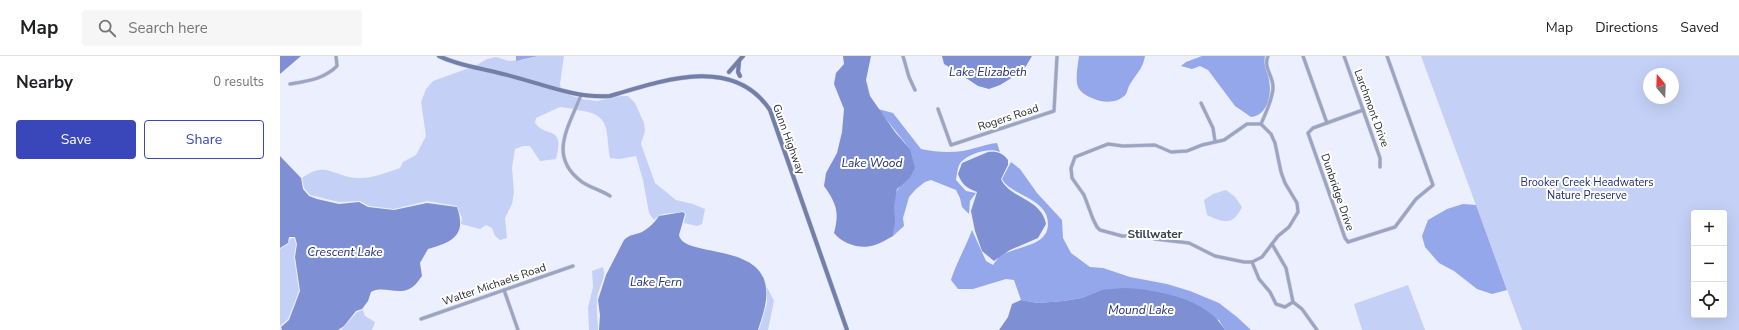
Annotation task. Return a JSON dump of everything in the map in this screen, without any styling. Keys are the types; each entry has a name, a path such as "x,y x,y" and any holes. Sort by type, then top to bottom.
{"main road":[{"path":"439,56 452,63 503,73 581,95 596,97 610,96 683,72"},
{"path":"739,60 738,66 743,78 727,71 743,56"},
{"name":"Gunn Highway","path":"750,84 760,92 772,116 847,330"}],"street":[{"path":"290,84 312,81 329,74 337,66 336,56"},
{"path":"903,56 909,78 915,90"},
{"name":"Rogers Road","path":"938,109 951,144 1054,111 1057,56"},
{"path":"1261,124 1272,95 1273,85 1267,71 1266,61 1268,56"},
{"path":"1303,56 1327,123"},
{"name":"Larchmont Drive","path":"1344,56 1380,158 1380,167"},
{"name":"Dunbridge Drive","path":"1363,110 1311,129 1308,134 1345,238 1348,242 1353,242 1395,227 1416,199 1432,184 1387,56"},
{"path":"581,95 564,138 562,154 566,164 581,181 610,196"},
{"path":"1201,103 1213,128 1216,141"},
{"path":"1247,124 1261,124 1271,134 1275,143 1281,172 1285,183 1297,203 1298,212 1289,227 1278,236 1262,257 1252,262 1236,261 1215,256 1188,243 1155,239 1147,236 1122,236 1100,230 1093,219 1084,195 1072,178 1071,168 1075,157 1108,144 1123,146 1155,145 1171,152 1181,152 1216,141 1224,140 1247,124"},
{"path":"1272,244 1286,268 1293,302 1302,309 1317,330"},
{"path":"1252,262 1259,279 1270,292 1276,304 1285,306 1293,302"},
{"name":"Walter Michaels Road","path":"421,318 574,266"},
{"path":"504,290 518,330"}],"green space":[{"path":"538,56 564,56 560,84 561,89 503,72 475,66 487,59 496,57 509,61 523,60"},
{"name":"Brooker Creek Headwaters Nature Preserve","path":"1421,56 1739,56 1739,330 1522,330"},
{"path":"469,68 503,75 579,98 574,109 560,107 536,118 535,123 540,128 556,136 558,148 556,159 540,161 530,146 523,146 515,149 512,168 514,192 512,204 505,218 507,238 500,240 495,236 492,228 486,225 480,229 461,224 462,218 457,206 427,201 394,209 369,206 360,201 339,202 310,195 304,188 302,178 318,170 330,171 349,177 363,178 379,175 400,168 403,162 416,155 426,136 421,102 426,89 433,81"},
{"path":"628,96 635,103 644,123 645,131 641,144 655,183 676,200 693,204 705,209 702,224 697,226 684,223 686,214 683,211 664,214 654,220 649,213 643,180 636,156 619,159 610,158 607,132 602,120 597,115 577,110 581,99 597,101"},
{"path":"1226,190 1235,197 1242,207 1239,213 1228,221 1218,220 1207,215 1204,200 1213,194"},
{"path":"294,238 296,244 294,257 299,291 288,319 280,326 280,249 288,244 290,239"},
{"path":"603,267 604,276 597,296 598,330 589,330 588,308 593,287 592,271"},
{"path":"1408,285 1425,330 1362,330 1354,304"},
{"path":"767,287 774,301 768,330 759,330 767,303"},
{"path":"363,310 365,316 375,322 372,330 341,330 357,312"}],"shaded area":[{"path":"516,56 538,56 516,61"},
{"path":"1079,56 1145,56 1142,65 1129,86 1126,94 1119,100 1105,102 1096,100 1086,95 1079,89 1077,84 1077,76"},
{"path":"1202,56 1265,56 1270,92 1268,103 1265,108 1257,115 1251,117 1235,106 1208,70 1200,66 1192,69 1181,66 1186,62"},
{"path":"878,109 893,113 921,149 942,152 958,152 997,143 1000,152 990,150 969,156 961,162 957,171 956,180 966,191 976,193 970,201 969,214 962,207 956,190 931,180 925,182 909,197 903,218 904,226 893,236 894,201 898,189 909,179 910,149"},
{"path":"1011,162 1020,169 1037,193 1062,220 1063,238 1071,253 1090,267 1103,268 1130,277 1167,284 1190,291 1219,303 1251,330 1225,330 1219,320 1101,290 1082,298 1038,303 1021,300 1014,280 1006,279 973,289 958,289 951,280 972,230 986,261 993,265 1001,256 1036,242 1042,238 1046,232 1048,225 1047,216 1042,209 1029,198 1013,190 1002,179"},
{"path":"1463,204 1476,205 1507,290 1492,294 1477,289 1454,271 1439,263 1425,247 1422,236 1428,220 1447,209"}],"water":[{"path":"280,56 301,56 280,74"},
{"name":"Lake Wood","path":"843,56 871,56 866,80 870,96 895,132 910,149 915,168 909,179 897,189 894,206 895,221 893,236 877,244 864,247 847,243 834,233 837,219 836,208 824,186 826,173 837,153 842,132 844,109 834,84 836,73 844,64"},
{"name":"Lake Elizabeth","path":"942,56 1032,56 1023,71 1000,85 989,89 978,86 944,64"},
{"path":"988,152 1000,153 1008,160 1008,165 1001,179 1005,186 1038,209 1043,215 1046,224 1038,238 1010,250 994,261 982,251 975,231 971,211 977,192 965,186 958,174 962,163"},
{"name":"Crescent Lake","path":"280,156 301,178 303,189 309,196 339,204 359,202 368,207 394,210 427,203 457,207 460,217 459,231 444,244 428,249 420,263 422,276 417,283 406,290 401,291 376,290 371,292 368,301 362,309 356,311 344,326 338,330 282,330 281,327 289,320 300,291 295,257 297,244 295,237 289,237 288,243 280,248"},
{"name":"Lake Fern","path":"683,212 685,214 679,235 684,242 694,247 737,257 751,264 761,273 766,288 766,299 758,330 599,330 600,315 598,300 606,275 624,240 645,230 659,216"},
{"name":"Mound Lake","path":"1123,288 1165,294 1194,303 1207,310 1217,319 1225,330 999,330 1008,317 1012,304 1021,300 1038,303 1063,301 1082,298 1101,290"}],"district":[{"name":"Stillwater","path":"1155,234"}]}
